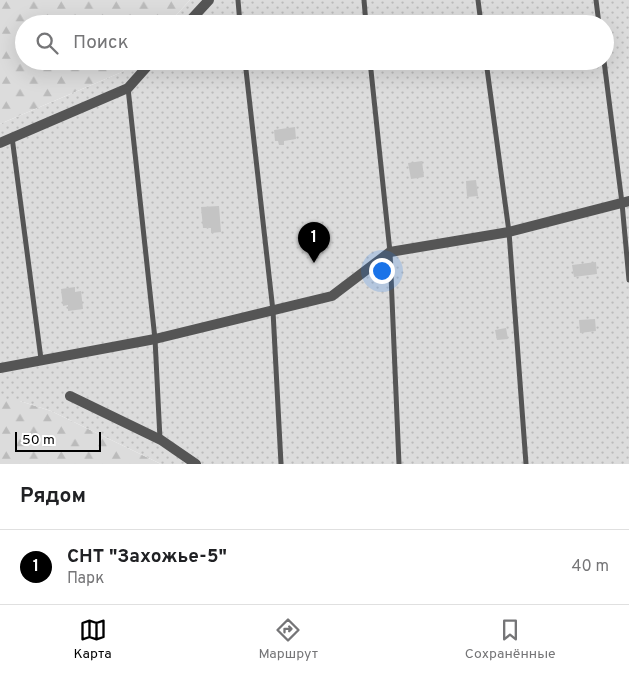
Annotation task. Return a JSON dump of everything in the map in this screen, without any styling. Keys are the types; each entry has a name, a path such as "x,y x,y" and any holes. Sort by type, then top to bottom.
{"street":[{"path":"195,15 209,0"},
{"path":"0,143 128,88 144,70"},
{"path":"0,368 155,339 332,296 390,252 509,232 626,202"},
{"path":"70,396 160,440 196,464"}],"lane":[{"path":"238,0 239,15"},
{"path":"364,0 365,15"},
{"path":"478,0 480,15"},
{"path":"596,0 598,15"},
{"path":"246,70 273,311 281,464"},
{"path":"371,70 390,252 399,464"},
{"path":"487,70 509,232 526,464"},
{"path":"605,70 626,202 629,280"},
{"path":"128,88 155,339 160,440"},
{"path":"12,138 41,359"}],"green space":[{"path":"0,0 190,0 176,15 15,15 15,70 124,70 0,124"},
{"path":"190,0 629,0 629,464 161,464 51,411 20,401 0,401 0,124 124,70 614,70 614,15 176,15"},
{"path":"0,401 20,401 51,411 161,464 0,464"}],"building":[{"path":"295,127 296,139 284,141 284,145 279,145 278,141 275,141 274,130"},
{"path":"422,161 424,177 411,179 408,163"},
{"path":"476,180 478,196 467,197 466,181"},
{"path":"219,206 221,232 211,233 211,228 203,228 201,207"},
{"path":"596,262 597,274 574,277 572,265"},
{"path":"75,287 75,292 81,291 83,309 68,311 68,305 63,306 61,289"},
{"path":"595,319 596,331 580,333 579,320"},
{"path":"506,328 508,339 497,340 495,330"}],"place":[{"name":"СНТ \"Захожье-5\"","path":"314,263"}]}
